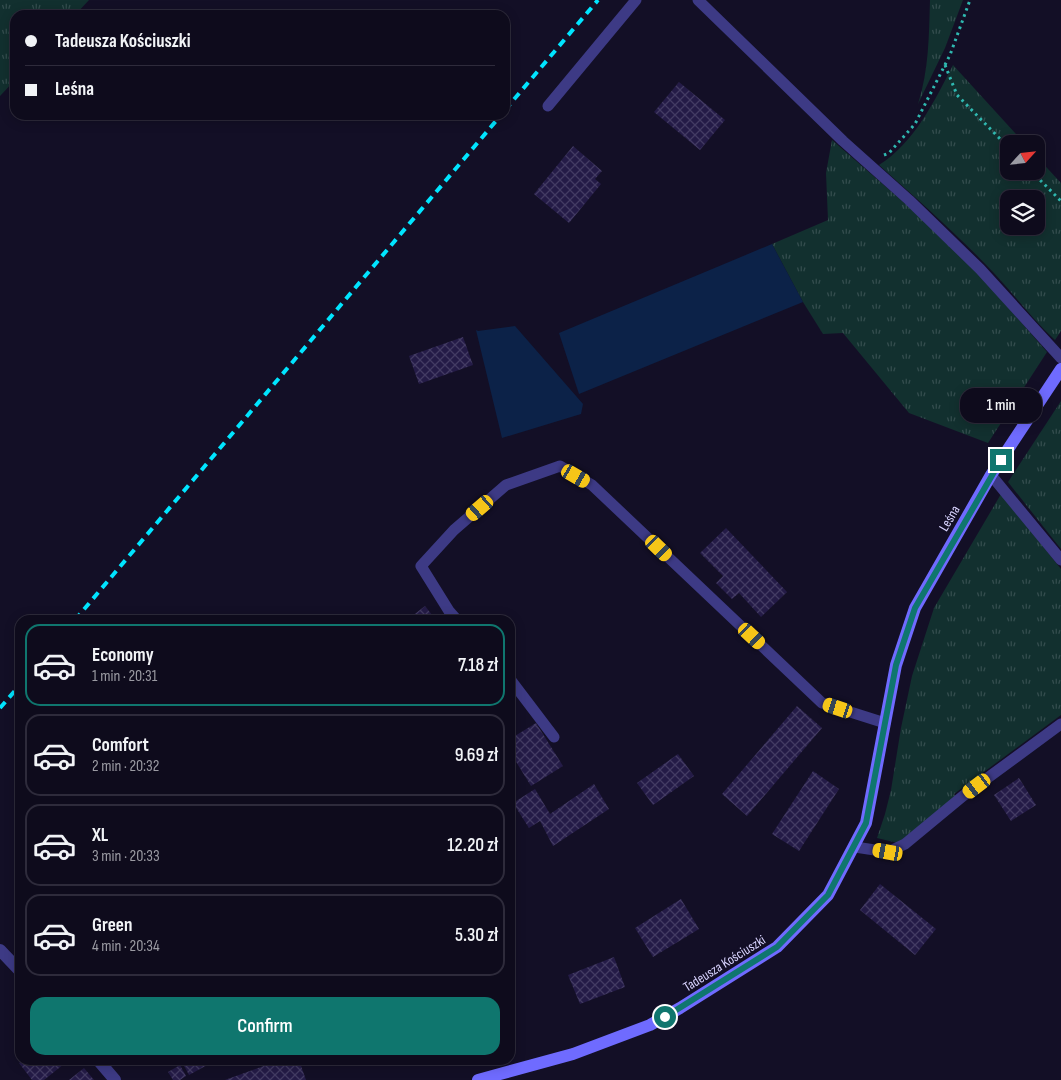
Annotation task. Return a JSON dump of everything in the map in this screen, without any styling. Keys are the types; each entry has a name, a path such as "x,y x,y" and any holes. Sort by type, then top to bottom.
{"main road":[{"name":"Leśna","path":"890,696 896,665 915,608 991,475 1061,368"},
{"name":"Tadeusza Kościuszki","path":"478,1080 573,1054 650,1025 777,947 828,895 866,823 890,696"}],"street":[{"path":"0,950 15,966"},
{"path":"102,1065 115,1080"}],"lane":[{"path":"548,106 636,0"},
{"path":"698,0 843,141 909,200 980,269 1061,358"},
{"path":"453,615 421,566 454,530 506,486 560,466 592,485 822,703 885,723"},
{"path":"991,475 1061,560"},
{"path":"515,686 554,737"},
{"path":"855,847 888,852 905,844 963,796 1061,724"}],"path":[{"path":"868,163 889,153 915,124 945,65 970,0"},
{"path":"945,65 958,96 1000,139"},
{"path":"1040,180 1061,202"}],"green space":[{"path":"0,0 89,0 80,10 10,10 10,85 0,96"},
{"path":"930,0 963,0 945,48 918,104 922,91 929,39"},
{"path":"953,65 1017,135 1000,135 1000,180 1045,180 1045,166 1061,183 1061,331 1055,340 979,258 879,165 903,145 922,121"},
{"path":"832,140 908,206 978,273 1047,352 988,443 909,413 843,333 823,334 803,302 772,244 828,220 826,173"},
{"path":"1061,401 1061,549 1008,482"},
{"path":"1001,494 1061,569 1061,715 954,794 956,797 898,843 877,838 891,790 912,676 934,608"}],"water":[{"path":"772,244 803,302 579,394 559,333"},
{"path":"515,326 583,404 581,414 502,438 476,330"}],"building":[{"path":"679,82 725,120 700,150 654,112"},
{"path":"573,146 602,171 595,179 601,184 569,223 534,194"},
{"path":"463,337 473,365 419,384 409,356"},
{"path":"726,528 787,592 761,617 739,593 732,599 716,583 723,576 700,553"},
{"path":"425,606 432,615 413,615"},
{"path":"797,706 822,728 747,816 722,794"},
{"path":"536,723 563,766 531,786 515,760 515,736"},
{"path":"678,754 694,776 653,805 637,783"},
{"path":"813,771 839,789 799,851 772,834"},
{"path":"1019,778 1036,805 1011,821 994,795"},
{"path":"594,784 609,809 553,846 540,821 529,828 515,806 515,802 535,789 550,814"},
{"path":"880,884 936,929 915,955 860,910"},
{"path":"681,899 699,929 653,957 635,928"},
{"path":"614,957 625,987 580,1004 568,975"},
{"path":"21,1065 63,1065 44,1080 32,1080"},
{"path":"180,1065 186,1076 180,1080 173,1080 168,1072"},
{"path":"184,1065 207,1065 189,1075"},
{"path":"266,1065 301,1065 306,1080 225,1080"},
{"path":"84,1068 94,1080 69,1080"}],"railway":[{"path":"510,104 598,0"},
{"path":"79,615 497,120"},
{"path":"0,708 15,691"}],"route":[{"path":"665,1017 777,947 828,895 859,840 866,823 896,665 915,608 1001,460"}]}
